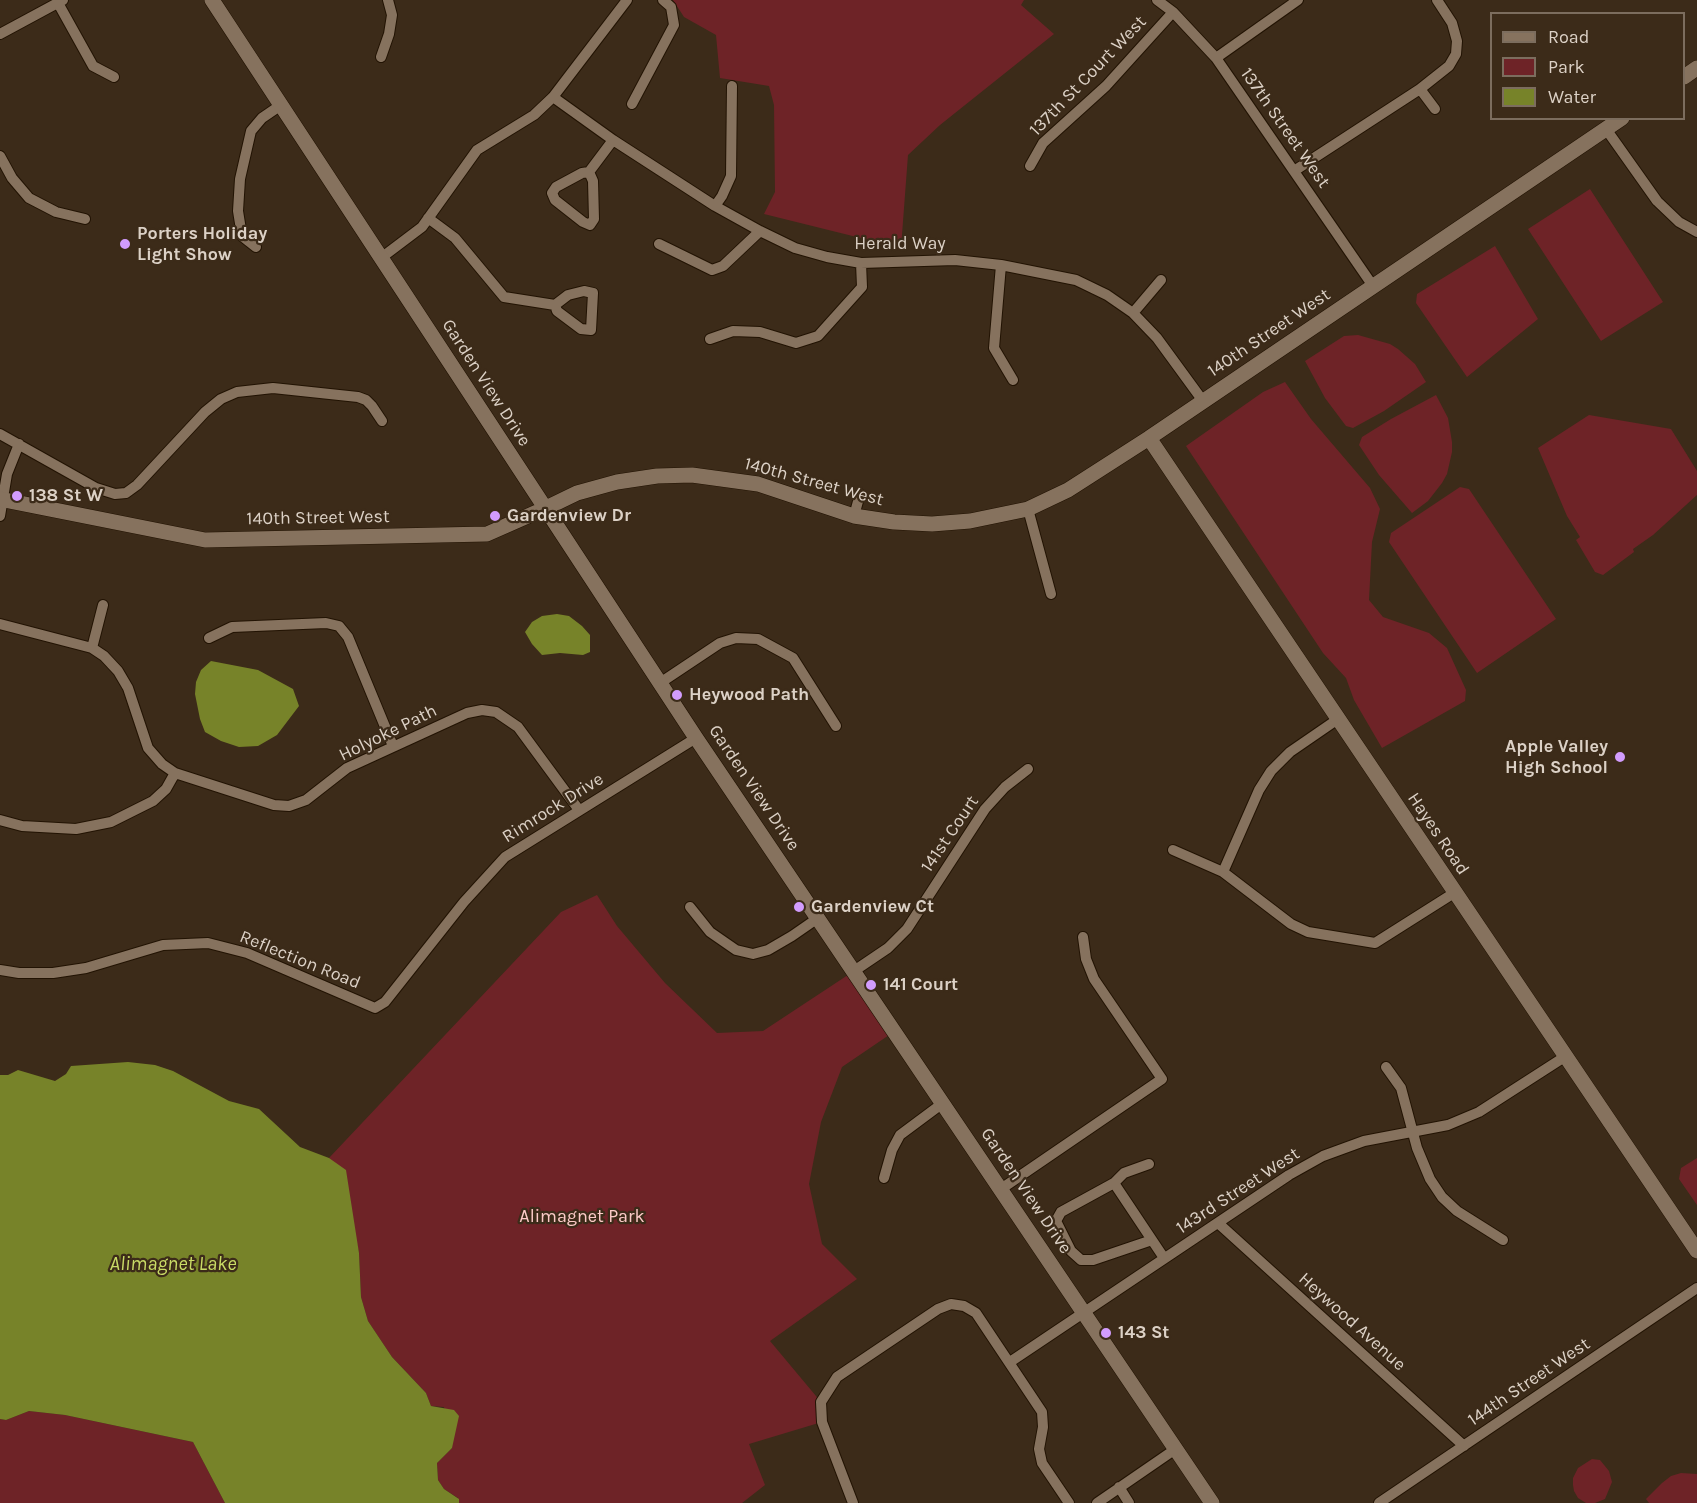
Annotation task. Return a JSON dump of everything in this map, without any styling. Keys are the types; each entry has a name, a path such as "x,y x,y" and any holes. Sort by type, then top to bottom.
{"street":[{"name":"Garden View Drive","path":"212,0 696,738 1212,1503"},
{"path":"381,57 392,15 388,0"},
{"path":"381,258 422,227 477,150 534,115 553,97 627,0"},
{"path":"632,104 674,25 671,7 663,0"},
{"name":"137th Street West","path":"1157,0 1173,12 1216,58 1373,286"},
{"path":"1216,58 1298,0"},
{"path":"1294,171 1420,89 1449,66 1456,54 1457,41 1452,23 1437,0"},
{"path":"0,34 61,2 93,66 114,77"},
{"name":"137th St Court West","path":"1030,166 1043,143 1106,86 1173,12"},
{"path":"715,206 731,176 732,86"},
{"path":"1420,89 1435,109"},
{"name":"Herald Way","path":"553,97 613,140 715,206 795,248 861,263 955,260 1002,265 1076,280 1107,295 1133,313 1157,338 1203,401"},
{"path":"256,247 242,236 238,212 240,179 251,131 262,118 281,105"},
{"name":"140th Street West","path":"2,499 205,540 487,534 577,493 617,482 657,476 692,475 758,484 854,516 894,522 932,524 970,520 1028,508 1068,490 1149,438 1619,120"},
{"path":"1606,129 1657,201 1679,222 1697,232"},
{"path":"589,172 593,181 594,219 590,225 555,200 552,193 556,187 582,173 589,172 613,140"},
{"path":"0,156 12,178 29,198 56,212 85,219"},
{"path":"428,218 455,238 504,297 555,305"},
{"path":"659,244 712,270 723,266 760,231"},
{"path":"710,339 734,331 760,332 796,343 818,336 862,287 861,263"},
{"path":"1002,265 994,348 1013,380"},
{"path":"1133,313 1161,280"},
{"path":"0,434 96,488 115,494 126,493 137,485 205,412 221,399 237,392 273,388 358,398 366,400 382,421"},
{"name":"Hayes Road","path":"1149,438 1697,1251"},
{"path":"0,516 7,474 19,444"},
{"path":"854,516 860,494"},
{"path":"1028,508 1051,594"},
{"path":"92,648 102,605"},
{"path":"209,638 232,627 326,623 339,626 348,637 393,746"},
{"name":"Holyoke Path","path":"0,624 92,648 118,671 128,688 148,748 162,764 175,773 274,805 289,806 306,800 347,768 467,713 482,710 496,712 518,727 579,810"},
{"path":"660,683 720,643 736,638 758,639 793,658 836,726"},
{"path":"1223,872 1259,790 1271,771 1290,752 1338,719"},
{"name":"Rimrock Drive","path":"375,1008 385,1002 464,902 505,857 696,738"},
{"name":"141st Court","path":"854,971 888,948 908,929 985,809 1005,787 1028,769"},
{"path":"0,820 22,826 76,829 111,822 153,801 166,789 175,773"},
{"path":"1173,850 1223,872 1291,924 1308,932 1375,943 1454,893"},
{"path":"690,907 711,932 736,950 753,954 768,950 818,918"},
{"path":"1001,1189 1161,1079 1094,979 1086,958 1083,937"},
{"name":"Reflection Road","path":"0,970 19,973 53,973 86,968 164,945 208,943 247,953 375,1008"},
{"name":"143rd Street West","path":"1010,1362 1289,1175 1323,1156 1364,1141 1448,1125 1479,1112 1566,1056"},
{"path":"1386,1067 1401,1088 1412,1132 1430,1179 1442,1197 1457,1211 1503,1240"},
{"path":"884,1178 892,1150 900,1135 943,1103"},
{"path":"1149,1164 1124,1173 1114,1183 1061,1212 1056,1221 1071,1251 1082,1260 1093,1260 1152,1240"},
{"path":"1114,1183 1164,1258"},
{"name":"Heywood Avenue","path":"1218,1223 1464,1446"},
{"name":"144th Street West","path":"1380,1503 1697,1288"},
{"path":"853,1503 822,1422 821,1402 837,1377 938,1309 951,1304 964,1306 976,1313 1042,1412 1044,1426 1039,1449 1042,1463 1069,1503"},
{"path":"1096,1503 1177,1448"},
{"path":"1119,1488 1129,1503"}],"green space":[{"path":"673,0 1024,0 1021,5 1054,34 940,125 908,155 901,248 764,214 775,192 774,105 769,86 720,78 716,35 684,17"},
{"path":"1590,189 1663,302 1601,341 1528,229"},
{"path":"1495,246 1538,319 1467,377 1416,303 1417,294"},
{"path":"1358,335 1390,344 1398,349 1415,364 1426,382 1384,411 1353,428 1346,426 1325,398 1305,361 1344,336"},
{"path":"1285,382 1311,419 1370,488 1380,509 1372,542 1369,600 1383,617 1429,633 1447,648 1466,690 1465,701 1382,748 1354,700 1346,678 1323,653 1186,446 1263,392"},
{"path":"1436,395 1448,418 1452,452 1447,474 1442,483 1428,501 1412,513 1379,475 1359,445 1362,437"},
{"path":"1589,415 1671,429 1697,471 1697,495 1653,535 1633,549 1634,552 1603,575 1595,572 1576,540 1580,537 1567,516 1538,448"},
{"path":"1460,487 1469,489 1556,619 1477,673 1389,542 1391,533"},
{"name":"Alimagnet Park","path":"597,895 617,926 665,983 717,1033 763,1031 854,971 895,1031 842,1067 821,1122 809,1184 822,1244 857,1279 770,1341 821,1402 822,1422 749,1444 765,1485 742,1503 459,1503 458,1498 444,1489 438,1480 437,1463 452,1448 444,1407 431,1406 426,1393 392,1357 368,1321 361,1297 359,1253 354,1230 329,1158 561,912"},
{"path":"1697,1158 1697,1205 1679,1179 1681,1168"},
{"path":"29,1411 65,1415 193,1442 225,1503 0,1503 0,1419 6,1420"},
{"path":"1592,1459 1600,1460 1609,1471 1612,1482 1605,1499 1595,1503 1586,1503 1578,1498 1574,1491 1573,1478 1578,1468"},
{"path":"1681,1473 1697,1474 1697,1503 1649,1503 1646,1499 1662,1483 1671,1476"}],"water":[{"path":"557,614 569,616 590,635 590,652 583,655 560,653 542,655 532,644 525,632 532,622 542,616"},
{"path":"211,661 258,670 293,689 299,706 277,735 258,746 239,747 205,732 195,694 196,682 201,670"},
{"name":"Alimagnet Lake","path":"128,1062 155,1065 173,1071 229,1101 259,1109 300,1147 329,1158 346,1170 359,1253 361,1297 368,1321 392,1357 426,1393 431,1406 454,1410 459,1416 452,1448 437,1463 438,1480 444,1489 459,1499 459,1503 225,1503 193,1442 65,1415 29,1411 6,1420 0,1419 0,1075 8,1075 18,1070 55,1081 66,1074 71,1066"}],"place":[{"name":"Porters Holiday Light Show","path":"125,244"},
{"name":"138 St W","path":"17,496"},
{"name":"Gardenview Dr","path":"495,516"},
{"name":"Heywood Path","path":"677,695"},
{"name":"Apple Valley High School","path":"1620,757"},
{"name":"Gardenview Ct","path":"799,907"},
{"name":"141 Court","path":"871,985"},
{"name":"143 St","path":"1106,1333"}]}
